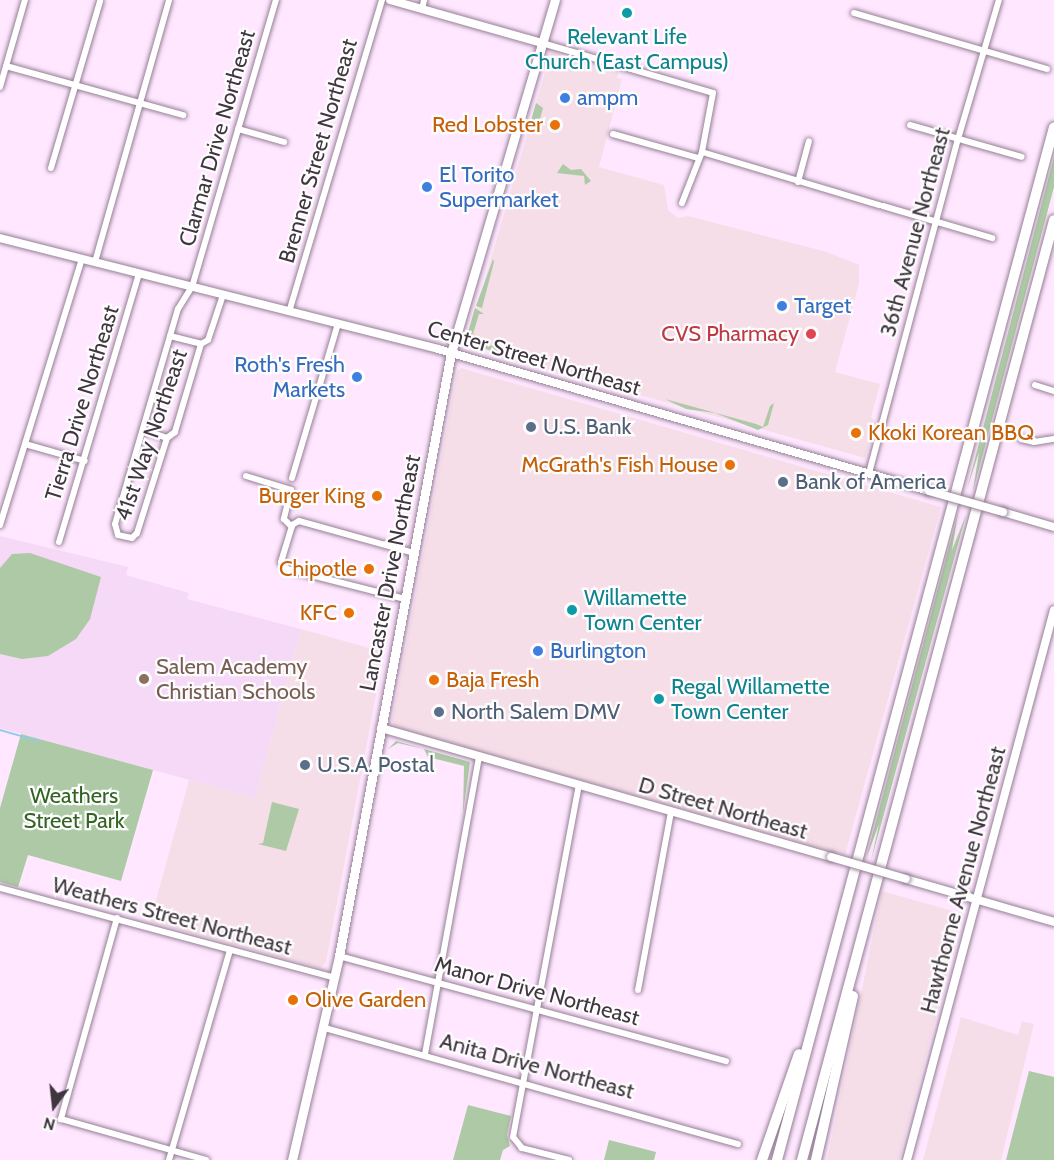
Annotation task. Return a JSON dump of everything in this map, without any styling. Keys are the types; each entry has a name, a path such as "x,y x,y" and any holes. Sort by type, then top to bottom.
{"highway":[{"path":"777,1160 1054,127"},
{"path":"802,1160 1054,220"},
{"path":"816,1160 862,958 873,896"},
{"path":"762,1160 814,1021"}],"main road":[{"path":"390,0 423,4 542,43"},
{"name":"Lancaster Drive Northeast","path":"292,1160 335,978 451,353 555,0"},
{"name":"Center Street Northeast","path":"0,238 451,353 1054,527"},
{"name":"Hawthorne Avenue Northeast","path":"907,1160 1054,610"},
{"name":"D Street Northeast","path":"381,728 1054,922"}],"street":[{"path":"0,87 25,0"},
{"path":"95,262 169,0"},
{"name":"Clarmar Drive Northeast","path":"116,532 170,336 180,304 192,287 276,0"},
{"name":"Brenner Street Northeast","path":"290,312 382,0"},
{"name":"36th Avenue Northeast","path":"869,473 958,139 999,0"},
{"path":"51,168 99,1"},
{"path":"854,13 1047,69"},
{"path":"542,43 713,93 700,155 682,203"},
{"path":"6,66 183,115"},
{"path":"910,125 1022,158"},
{"path":"238,129 284,142"},
{"path":"613,134 700,155 992,238"},
{"path":"798,182 809,141"},
{"path":"0,525 82,259"},
{"name":"Tierra Drive Northeast","path":"59,542 140,274"},
{"name":"41st Way Northeast","path":"116,532 132,538 137,532 167,438 175,432 201,344 208,340 223,295"},
{"path":"292,478 338,324"},
{"path":"170,336 201,344"},
{"path":"1035,385 1054,391"},
{"path":"144,430 167,438"},
{"path":"1021,439 1034,442 1054,439"},
{"path":"25,444 85,460"},
{"path":"246,476 291,490 284,519 293,524 414,553"},
{"path":"293,524 283,566 405,599"},
{"path":"425,1054 479,757"},
{"path":"569,1160 522,1148 514,1140 579,785"},
{"path":"638,990 671,812"},
{"name":"Weathers Street Northeast","path":"0,888 335,978"},
{"path":"117,918 61,1119 206,1160"},
{"path":"170,1160 230,950"},
{"name":"Manor Drive Northeast","path":"339,956 726,1061"},
{"name":"Anita Drive Northeast","path":"325,1028 525,1081 738,1144"}],"shaded area":[{"path":"551,52 619,70 617,78 622,79 599,167 664,185 668,210 678,218 688,216 827,252 859,265 859,284 835,372 880,384 871,417 876,422 865,458 506,358 467,342"},
{"name":"Willamette Town Center","path":"461,368 941,507 845,855 394,727 392,720 457,372"},
{"name":"Salem Academy Christian Schools","path":"0,536 128,567 126,575 189,593 187,599 301,629 255,798 0,728"},
{"path":"301,629 384,652 326,962 320,968 150,922 189,780 255,798"},
{"path":"882,891 963,914 899,1160 827,1160"},
{"path":"961,1017 1018,1035 1022,1021 1034,1024 1001,1160 923,1160"}],"green space":[{"path":"536,103 543,108 537,130 529,128"},
{"path":"1054,157 1054,187 973,491 979,452 967,489"},
{"path":"563,164 571,170 581,169 591,181 585,185 584,176 557,173"},
{"path":"493,259 494,262 482,308 476,306"},
{"path":"475,308 484,314 479,314 473,334 479,337 478,342 510,351 508,357 470,343 467,336"},
{"path":"665,399 756,424 763,427 770,406 774,403 768,425 758,430 715,413 686,409"},
{"path":"958,513 952,550 966,515 871,861 879,824 866,859"},
{"path":"30,553 101,577 90,619 76,639 48,656 22,659 0,654 0,568 12,554"},
{"name":"Weathers Street Park","path":"21,734 153,770 121,881 28,855 18,887 0,882 0,808"},
{"path":"396,741 470,762 463,813 464,766 428,757 424,749 398,743 388,749"},
{"path":"272,802 299,809 286,851 258,844 263,843"},
{"path":"1029,1071 1054,1077 1054,1160 1006,1160"},
{"path":"468,1105 511,1116 507,1135 510,1146 503,1150 500,1160 453,1160"},
{"path":"609,1140 656,1152 654,1160 604,1160"}],"waterway":[{"path":"0,730 38,741"}],"place":[{"name":"Relevant Life Church (East Campus)","path":"627,13"},
{"name":"ampm","path":"565,98"},
{"name":"Red Lobster","path":"555,125"},
{"name":"El Torito Supermarket","path":"427,187"},
{"name":"Target","path":"782,306"},
{"name":"CVS Pharmacy","path":"811,334"},
{"name":"Roth's Fresh Markets","path":"357,377"},
{"name":"U.S. Bank","path":"531,427"},
{"name":"Kkoki Korean BBQ","path":"856,433"},
{"name":"McGrath's Fish House","path":"730,465"},
{"name":"Bank of America","path":"783,482"},
{"name":"Burger King","path":"377,496"},
{"name":"Chipotle","path":"369,569"},
{"name":"Willamette Town Center","path":"572,610"},
{"name":"KFC","path":"349,613"},
{"name":"Burlington","path":"538,651"},
{"name":"Salem Academy Christian Schools","path":"144,679"},
{"name":"Baja Fresh","path":"434,680"},
{"name":"Regal Willamette Town Center","path":"659,699"},
{"name":"North Salem DMV","path":"439,712"},
{"name":"U.S.A. Postal","path":"305,765"},
{"name":"Olive Garden","path":"293,1000"}]}
